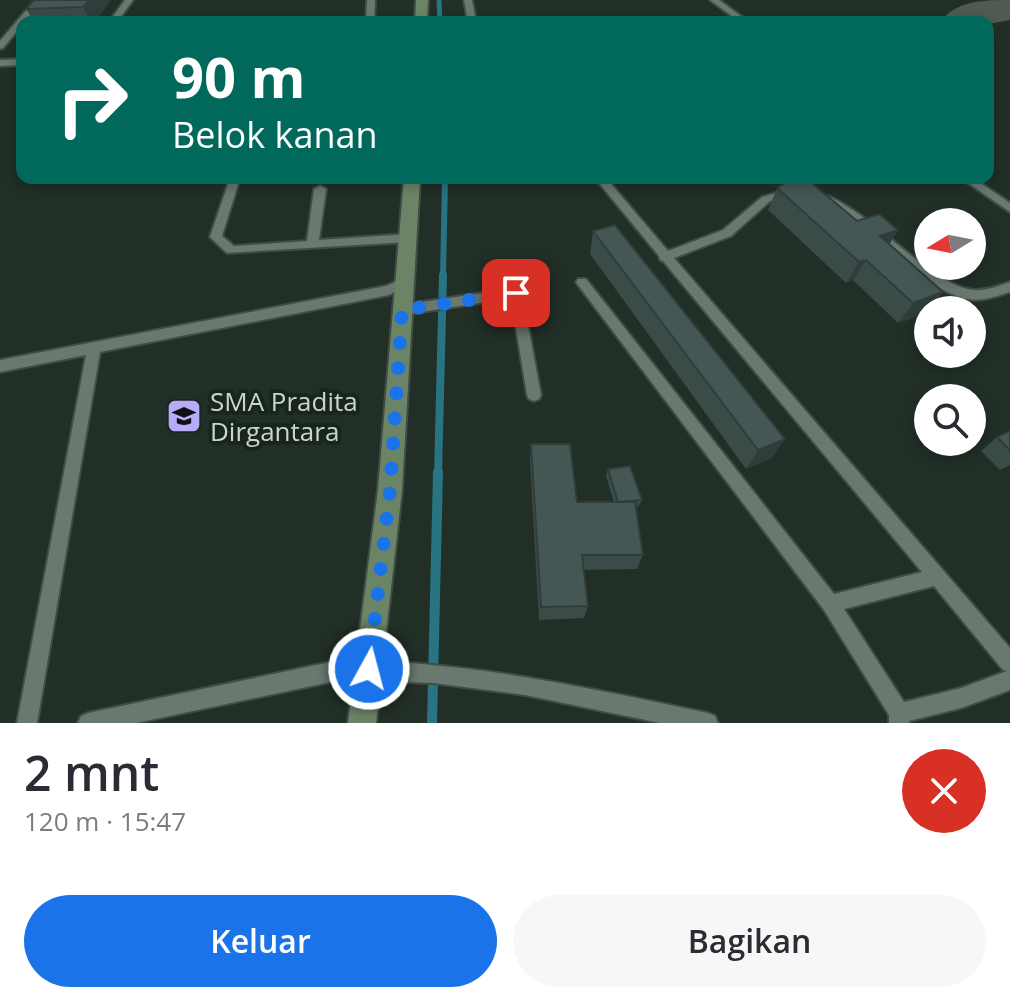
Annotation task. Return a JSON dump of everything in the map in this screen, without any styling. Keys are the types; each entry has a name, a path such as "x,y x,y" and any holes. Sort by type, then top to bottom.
{"street":[{"path":"362,723 390,490 412,184"}],"lane":[{"path":"25,16 39,0"},
{"path":"714,0 737,16"},
{"path":"0,46 16,27"},
{"path":"233,184 216,237 231,250 408,238"},
{"path":"605,184 1010,663"},
{"path":"975,184 1010,208"},
{"path":"312,245 320,189"},
{"path":"664,257 739,226 766,199 790,192 805,192 851,213 953,289 983,295 1010,287"},
{"path":"0,366 389,290 406,281"},
{"path":"582,282 830,604 899,718 1010,680"},
{"path":"402,310 516,293 534,395"},
{"path":"27,723 94,349"},
{"path":"830,604 935,577"},
{"path":"88,723 340,670 369,669 456,673 708,723"}],"building":[{"path":"34,0 89,0 83,7 26,9"},
{"path":"784,184 813,184 857,221 879,214 898,230 880,236 914,266 914,280 930,280 943,292 932,296 914,296 913,303 866,260 859,262 777,188"},
{"path":"615,225 785,439 758,450 593,231"},
{"path":"1010,431 1010,450 997,437"},
{"path":"531,444 570,444 577,502 635,502 643,555 582,555 588,606 541,607"},
{"path":"630,466 642,500 618,502 608,469"}],"waterway":[{"path":"439,0 440,16"},
{"path":"443,277 445,184"},
{"path":"438,474 443,275"},
{"path":"432,723 438,472"}],"taxiway":[{"path":"972,16 983,10 1010,8"}],"place":[{"name":"SMA Pradita Dirgantara","path":"184,416"}],"route":[{"path":"369,669 390,490 402,310 516,293"}]}
